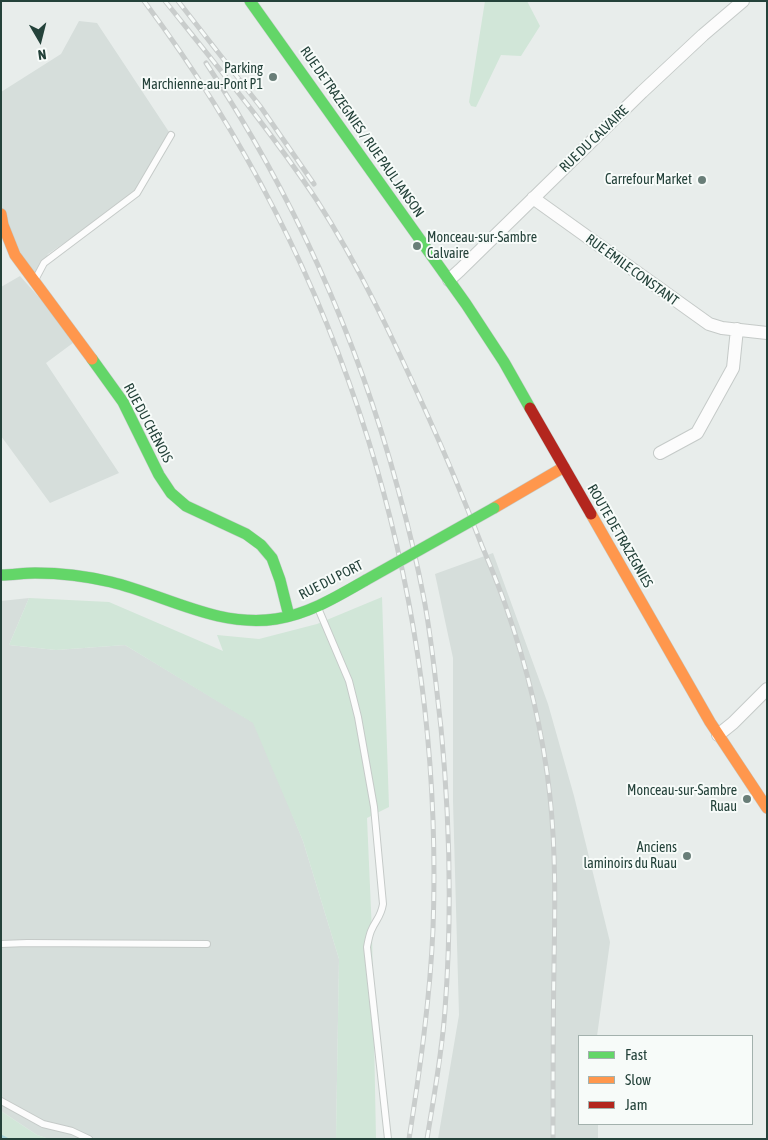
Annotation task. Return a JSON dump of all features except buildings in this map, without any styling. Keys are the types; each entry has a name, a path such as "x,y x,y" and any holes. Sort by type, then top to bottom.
{"main road":[{"name":"RUE DE TRAZEGNIES / RUE PAUL JANSON","path":"250,1 449,280"},
{"name":"RUE DU CHÊNOIS","path":"1,214 3,225 15,255 123,402 170,493 186,506 246,534 261,544 272,558 289,616"},
{"name":"ROUTE DE TRAZEGNIES","path":"449,280 500,356 718,735 767,808"},
{"name":"RUE DU PORT","path":"1,575 35,573 104,580 132,587 227,618 260,620 289,616 318,606 366,580 564,467"}],"street":[{"name":"RUE DU CALVAIRE","path":"449,280 689,48 743,1"},
{"name":"RUE ÉMILE CONSTANT","path":"533,198 709,324 722,328 767,333"},
{"path":"660,453 697,433 733,368 737,329"},
{"path":"718,735 733,723 767,689"}],"lane":[{"path":"34,282 44,263 137,193 171,135"},
{"path":"318,606 349,681 358,717 374,807 382,914 370,934 367,947 388,1139"},
{"path":"1,944 207,944"},
{"path":"1,1101 43,1124 72,1131 89,1139"}],"shaded area":[{"path":"79,21 97,23 171,135 137,193 48,254 34,282 1,210 1,92 61,54"},
{"path":"20,276 77,340 46,363 119,473 50,503 1,436 1,287"},
{"path":"493,553 548,704 574,796 610,942 597,1035 578,1035 578,1125 598,1125 598,1139 438,1139 459,1015 453,801 453,658 435,574"},
{"path":"29,598 9,645 56,650 125,645 256,724 303,841 339,959 336,1139 49,1139 37,1135 1,1111 1,601"}],"green space":[{"path":"485,1 527,1 540,26 521,56 501,55 476,107 471,106 469,102"},
{"path":"382,597 389,807 367,818 372,933 376,1139 336,1139 339,959 303,841 253,723 125,645 56,650 9,645 29,598 109,602 223,651 217,635 259,639 317,624"},
{"path":"1,1111 37,1135 49,1139 1,1139"}],"waterway":[{"path":"1,1136 7,1139"}],"railway":[{"path":"144,1 215,104 276,212 327,325 368,440 400,559 421,680 432,804 432,955 424,1034 409,1139"},
{"path":"165,1 243,98 280,148 316,199 347,251 389,332 434,430 505,604 527,675 538,723 547,772 552,818 555,902 553,1139"},
{"path":"178,1 260,106 314,184"},
{"path":"206,63 267,163 294,215 342,322 382,432 405,516 421,585 432,647 441,728 449,869 449,939 445,1010 440,1058 427,1139"}],"traffic: fast":[{"path":"250,1 466,304 504,362 530,408"},
{"path":"92,359 123,402 159,475 171,493 186,506 246,534 261,545 272,558 289,616"},
{"path":"366,580 494,508"},
{"path":"1,575 44,573 92,578 131,588 213,615 254,621 288,617 300,613 323,604 366,580"}],"traffic: slow":[{"path":"1,214 3,225 15,255 92,359"},
{"path":"494,508 564,467"},
{"path":"591,514 710,722 767,808"}],"traffic: jam":[{"path":"530,408 591,514"}],"place":[{"name":"Parking Marchienne-au-Pont P1","path":"273,77"},
{"name":"Carrefour Market","path":"702,180"},
{"name":"Monceau-sur-Sambre Calvaire","path":"417,246"},
{"name":"Monceau-sur-Sambre Ruau","path":"747,799"},
{"name":"Anciens laminoirs du Ruau","path":"687,856"}]}
